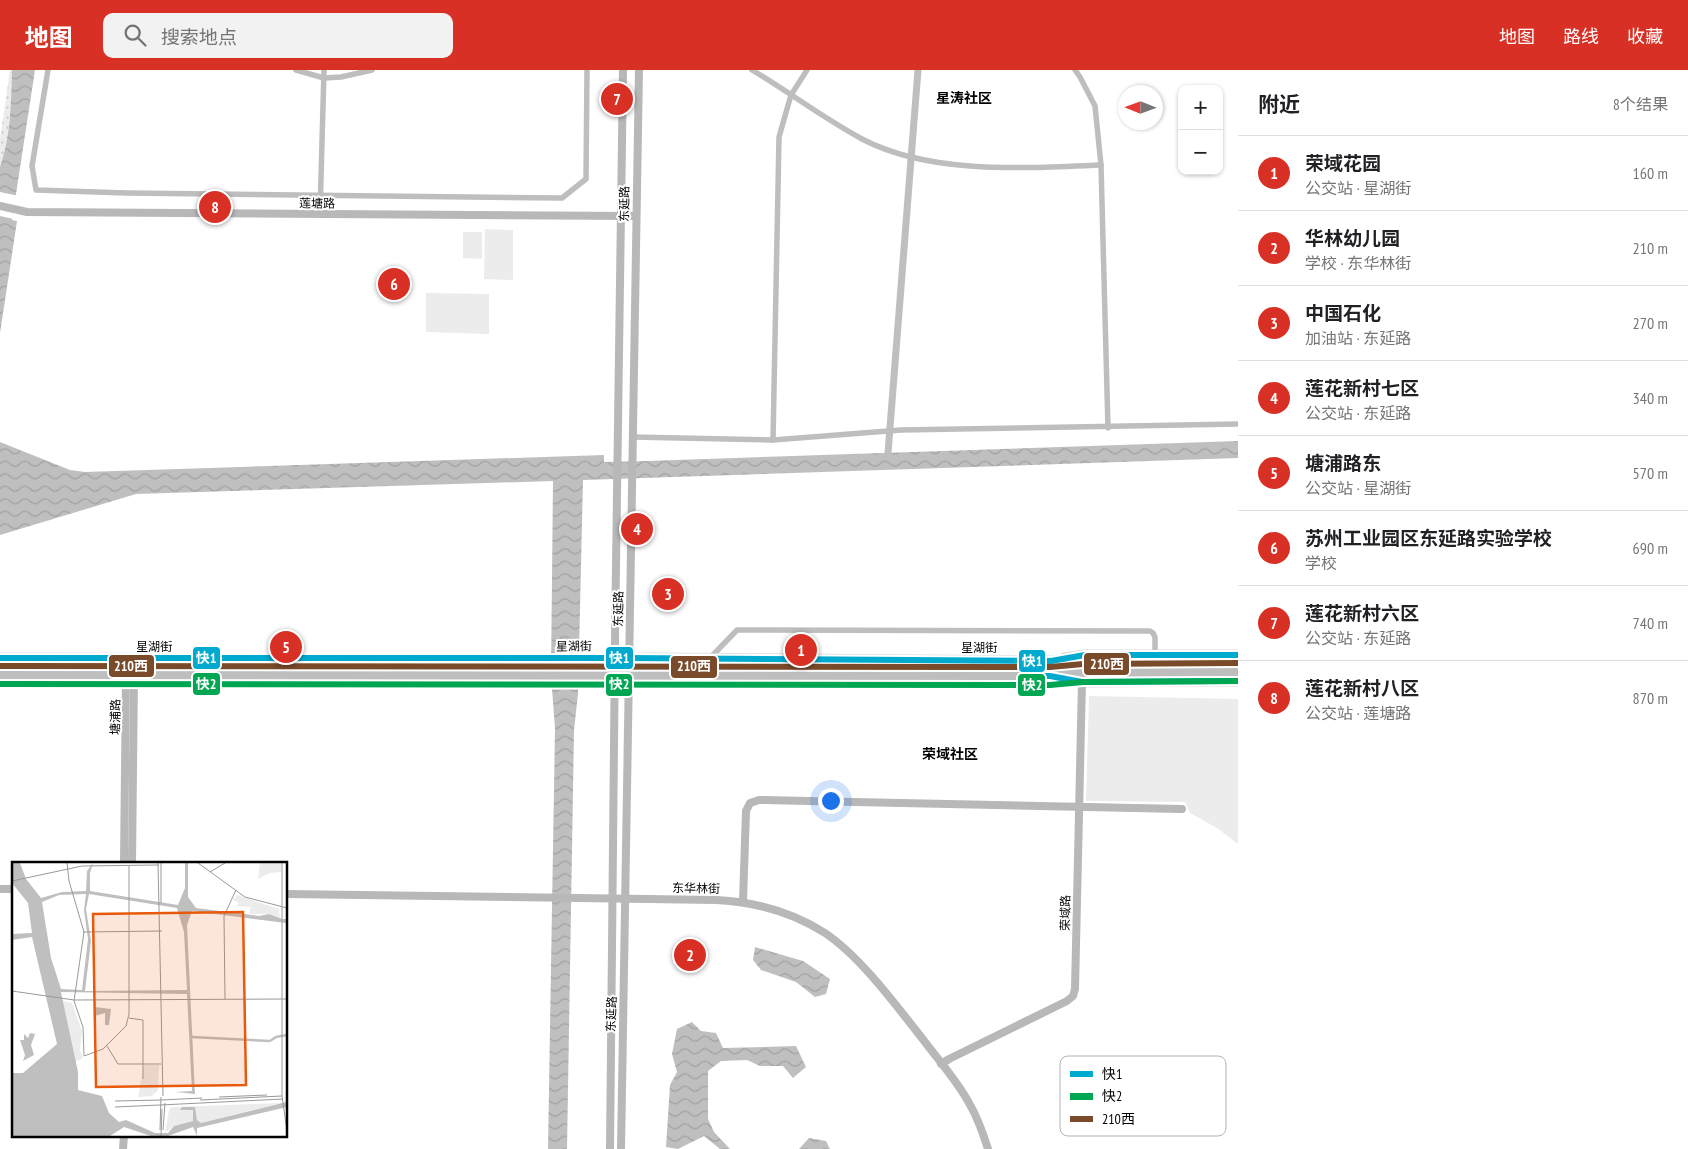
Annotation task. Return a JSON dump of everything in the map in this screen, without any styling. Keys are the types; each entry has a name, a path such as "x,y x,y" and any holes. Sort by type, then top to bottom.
{"main road":[{"path":"1051,660 1085,655 1238,655"},
{"name":"星湖街","path":"0,658 710,658 1051,660 1085,664 1238,663"},
{"path":"0,675 1050,676 1083,673 1238,672"},
{"path":"1050,676 1082,682 1238,681"}],"street":[{"path":"48,70 32,166 36,190 562,198 586,179 587,70"},
{"path":"296,70 324,78 341,77 372,70"},
{"path":"320,214 324,70"},
{"name":"东延路","path":"610,1149 614,658 623,70"},
{"name":"东延路","path":"620,1149 626,898 628,658 639,70"},
{"path":"752,70 863,139 891,150 940,164 1028,168 1101,165"},
{"path":"773,440 779,137 792,95 807,70"},
{"path":"1075,70 1094,106 1101,165 1108,428"},
{"name":"莲塘路","path":"0,206 26,212 635,216"},
{"path":"632,437 773,440 901,430 1108,428 1238,424"},
{"path":"710,658 737,630 1150,631 1155,637 1155,654"},
{"name":"塘浦路","path":"130,658 132,862"},
{"name":"塘浦路","path":"124,862 130,675"},
{"name":"荣域路","path":"941,1064 1067,1001 1073,996 1076,989 1082,682"},
{"path":"743,901 746,811 750,803 759,800 1182,809"},
{"name":"东华林街","path":"288,894 612,897 743,901 762,906 805,922 825,933 855,958 897,1007 955,1081 970,1103 988,1149"},
{"path":"123,1149 124,1136"}],"shaded area":[{"path":"10,70 12,70 10,119 0,167 0,139"},
{"path":"485,229 513,230 513,280 484,279"},
{"path":"463,232 482,232 482,259 463,258"},
{"path":"426,293 489,294 489,334 426,332"},
{"path":"1089,696 1238,699 1238,844 1217,828 1190,813 1185,802 1086,801"}],"water":[{"path":"12,70 35,70 12,220 17,221 0,333 0,167 4,155 11,107"},
{"path":"1238,441 1238,458 583,480 578,694 574,730 567,1149 548,1149 555,728 551,676 553,481 136,494 0,535 0,442 70,470 85,472 604,455 604,462 647,461"},
{"path":"755,947 803,961 830,979 826,994 815,997 796,982 761,970 753,960"},
{"path":"692,1022 701,1031 716,1033 723,1048 796,1046 806,1067 793,1078 783,1066 760,1066 747,1060 721,1061 708,1071 708,1119 714,1132 730,1149 720,1149 704,1136 678,1149 666,1147 670,1085 677,1072 672,1054 677,1029"},
{"path":"809,1138 826,1141 830,1149 799,1149"}],"pier":[{"path":"0,192 19,196 14,219 0,216"}],"waterway":[{"path":"888,453 918,70"}],"transit line":[{"name":"快1","path":"0,658 628,658 1051,661 1085,655 1238,655"},
{"name":"210西","path":"0,666 1050,667 1083,664 1238,663"},
{"name":"快1","path":"1024,676 1050,676 1082,682 1238,681"},
{"name":"快2","path":"0,684 1050,685 1083,682 1238,681"}],"place":[{"name":"莲花新村六区","path":"617,99"},
{"name":"莲花新村八区","path":"215,207"},
{"name":"苏州工业园区东延路实验学校","path":"394,284"},
{"name":"莲花新村七区","path":"637,529"},
{"name":"中国石化","path":"668,594"},
{"name":"塘浦路东","path":"286,647"},
{"name":"荣域花园","path":"801,650"},
{"name":"华林幼儿园","path":"690,955"}],"district":[{"name":"星涛社区","path":"964,98"},
{"name":"荣域社区","path":"950,754"}]}
